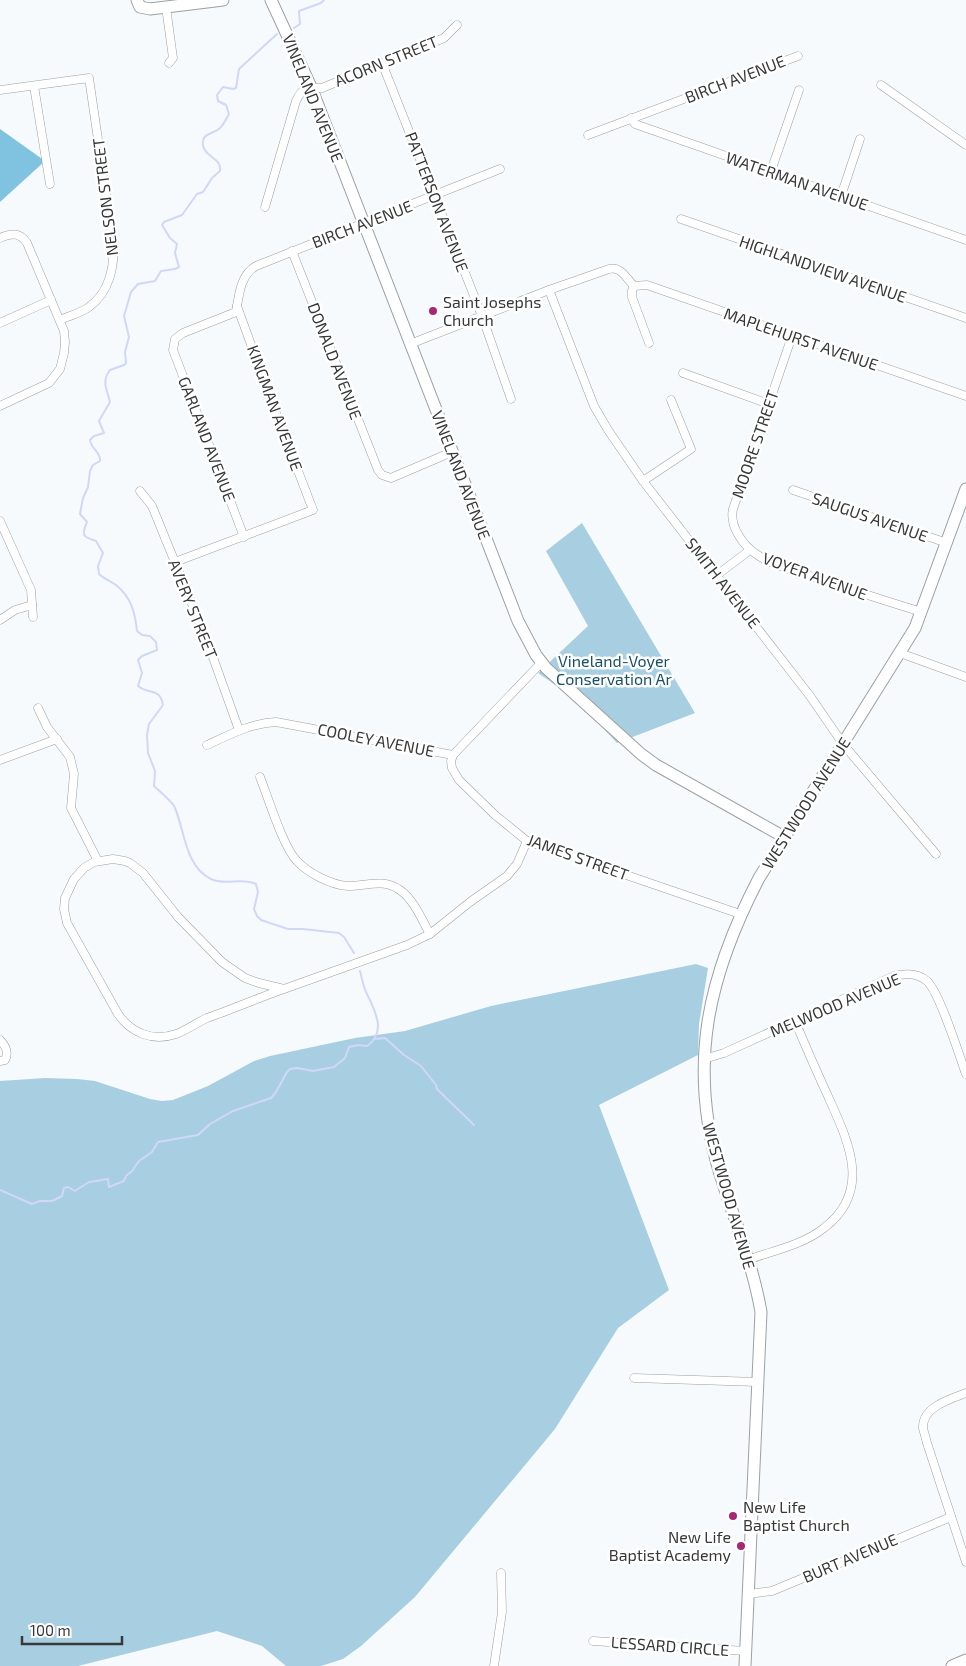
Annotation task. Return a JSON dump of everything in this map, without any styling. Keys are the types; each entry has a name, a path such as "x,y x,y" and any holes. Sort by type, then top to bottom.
{"street":[{"path":"138,3 148,9 223,0"},
{"name":"VINELAND AVENUE","path":"273,3 311,87 518,621 541,663 600,718 656,765 784,837"},
{"path":"166,7 173,51 173,58 169,63"},
{"name":"ACORN STREET","path":"311,87 322,88 444,38 457,25"},
{"name":"BIRCH AVENUE","path":"588,135 798,56"},
{"name":"PATTERSON AVENUE","path":"382,63 482,316 511,399"},
{"name":"NELSON STREET","path":"34,86 89,78 113,242 113,263 107,284 96,301 88,308 60,320"},
{"path":"881,85 966,144"},
{"path":"0,90 34,86 50,184"},
{"path":"264,207 296,101 302,91 311,87"},
{"path":"771,171 799,90"},
{"name":"WATERMAN AVENUE","path":"632,118 635,124 966,240"},
{"path":"841,196 860,139"},
{"name":"BIRCH AVENUE","path":"237,305 243,281 252,268 500,170"},
{"name":"HIGHLANDVIEW AVENUE","path":"681,219 966,318"},
{"path":"0,238 12,234 20,235 24,238 60,320 65,342 62,364 56,376 40,388 0,406"},
{"name":"DONALD AVENUE","path":"292,251 378,470 382,475 390,478 452,452"},
{"path":"410,344 549,290 612,268 621,271 634,286 632,298 649,343"},
{"name":"MAPLEHURST AVENUE","path":"634,286 647,285 966,396"},
{"name":"SMITH AVENUE","path":"549,290 594,406 604,425 643,481 810,696 843,744 936,854"},
{"path":"0,323 51,300"},
{"name":"GARLAND AVENUE","path":"237,305 236,312 233,314 183,333 174,340 173,350 244,537"},
{"name":"KINGMAN AVENUE","path":"237,305 313,510 244,537"},
{"name":"MOORE STREET","path":"750,550 734,527 732,514 792,336"},
{"path":"683,373 769,404"},
{"path":"643,481 691,449 671,400"},
{"name":"WESTWOOD AVENUE","path":"745,1666 761,1312 709,1131 704,1093 704,1059 714,987 740,914 759,878 918,622 966,489"},
{"name":"SAUGUS AVENUE","path":"793,490 947,543"},
{"name":"AVERY STREET","path":"140,491 152,506 206,638 239,730"},
{"path":"0,521 31,590 34,617"},
{"path":"175,562 244,537"},
{"name":"VOYER AVENUE","path":"717,575 750,550 779,565 922,612"},
{"path":"0,620 15,610 32,605"},
{"path":"900,653 966,677"},
{"name":"COOLEY AVENUE","path":"207,745 239,730 261,724 280,723 453,755 541,663"},
{"path":"38,708 45,724 68,754 73,767 70,805 98,861"},
{"path":"0,760 57,738"},
{"name":"JAMES STREET","path":"453,755 451,761 452,768 460,780 495,815 528,841 740,914"},
{"path":"260,777 293,857 304,868 342,885 378,883 396,888 412,901 430,934"},
{"path":"284,989 245,978 222,962 178,917 138,869 121,860 98,861 84,868 74,879 65,898 67,923 122,1019 131,1028 148,1036 172,1035 202,1020 407,946 430,934 507,876 517,864 528,841"},
{"name":"MELWOOD AVENUE","path":"704,1059 724,1053 894,976 912,974 927,981 936,993 966,1074"},
{"path":"747,1260 806,1239 825,1228 841,1212 851,1188 853,1176 848,1141 795,1021"},
{"path":"0,1040 5,1045 7,1052 5,1060 0,1061"},
{"path":"634,1378 758,1382"},
{"path":"966,1393 932,1409 925,1418 923,1426 966,1562"},
{"name":"BURT AVENUE","path":"748,1594 772,1591 951,1516"},
{"path":"494,1666 502,1612 501,1573"},
{"name":"LESSARD CIRCLE","path":"593,1641 746,1651"},
{"path":"952,1666 966,1660"}],"green space":[{"name":"Vineland-Voyer Conservation Ar","path":"582,523 695,713 617,743 576,699 538,673 588,626 546,551"},
{"path":"696,964 708,968 699,1024 698,1055 599,1105 669,1290 618,1328 555,1429 415,1597 361,1646 343,1659 321,1666 286,1666 262,1646 217,1631 78,1666 0,1666 0,1081 45,1078 77,1079 95,1081 150,1099 173,1100 208,1086 254,1061 270,1056 355,1038 405,1031 491,1006"}],"shaded area":[{"path":"0,129 45,161 0,202"}],"waterway":[{"path":"294,28 300,24 299,11 321,3 324,0"},
{"path":"277,34 239,69 236,88 223,87 217,95 218,101 226,105 229,114 220,128 204,138 203,146 207,153 219,163 220,171 212,178 203,192 197,194 182,215 164,222 162,225 170,238 177,244 175,253 179,267 161,271 155,281 138,284 131,292 124,316 129,337 125,352 126,363 110,370 107,374 105,386 110,402 99,421 104,433 94,436 90,440 99,455 100,461 93,465 90,471 88,487 83,498 80,514 87,522 84,535 96,541 103,553 98,566 99,574 116,585 129,600 135,617 137,631 142,635 150,636 156,642 157,650 142,656 138,660 142,673 138,686 157,693 162,699 163,705 149,724 147,735 148,753 155,771 154,786 174,806 187,848 196,866 202,873 216,881 245,881 256,884 258,892 254,909 261,920 288,929 339,933 344,937 354,953"},
{"path":"0,1190 32,1204 40,1201 52,1201 62,1196 64,1188 68,1187 75,1191 89,1182 108,1179 109,1187 124,1181 139,1161 152,1152 158,1142 198,1135 210,1124 233,1111 271,1098 290,1069 297,1068 313,1071 334,1067 345,1058 349,1047 367,1046 377,1034 378,1021 364,988 360,971"},
{"path":"375,1039 385,1038 404,1055 421,1066 437,1089 474,1125"}],"place":[{"name":"Saint Josephs Church","path":"433,311"},
{"name":"New Life Baptist Church","path":"733,1516"},
{"name":"New Life Baptist Academy","path":"741,1546"}]}
